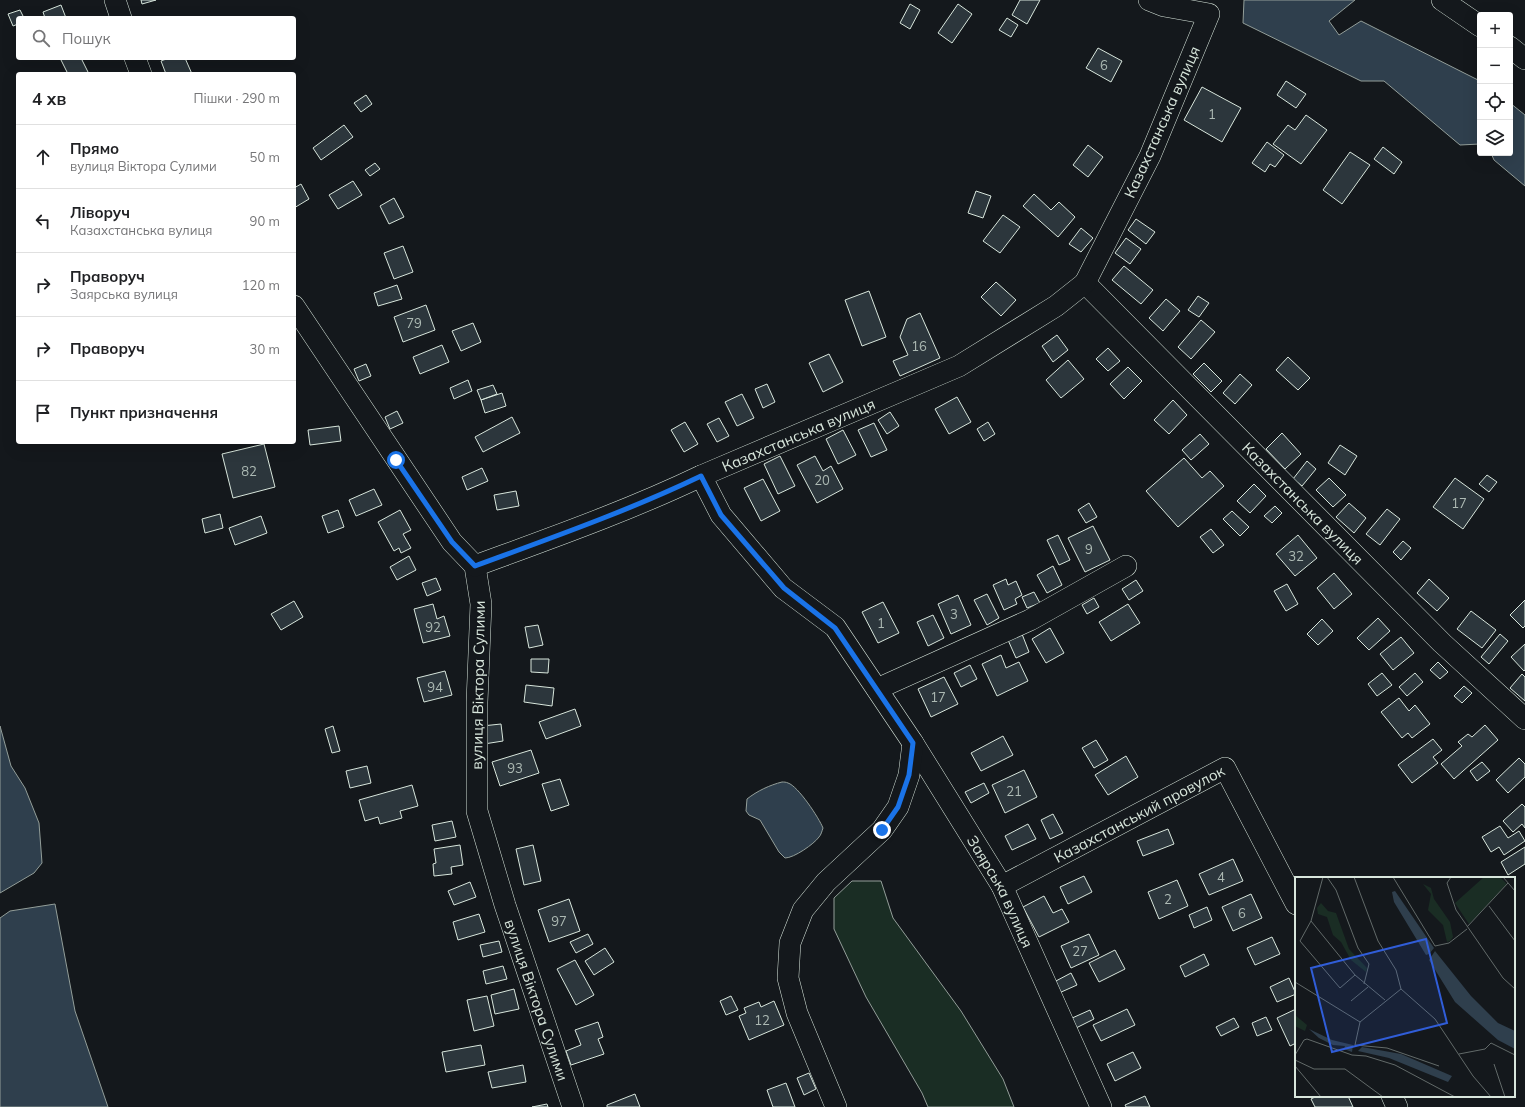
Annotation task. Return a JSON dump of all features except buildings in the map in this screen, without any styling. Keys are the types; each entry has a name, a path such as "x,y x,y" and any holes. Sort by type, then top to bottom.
{"street":[{"path":"115,0 120,16"},
{"name":"Казахстанська вулиця","path":"475,566 544,541 665,493 701,476 959,366 1056,306 1085,283 1150,156 1209,14 1164,6 1150,0"},
{"path":"1442,0 1477,24"},
{"path":"1511,48 1525,59"},
{"path":"137,60 140,72"},
{"name":"Казахстанська вулиця","path":"1085,283 1442,643 1525,719"},
{"path":"296,309 452,542 475,566"},
{"name":"Заярська вулиця","path":"701,476 721,515 784,588 835,628 913,743 1002,886 1100,1107"},
{"name":"вулиця Віктора Сулими","path":"475,566 481,604 477,702 477,811 505,905 573,1107"},
{"path":"877,689 1030,620 1126,566"},
{"path":"836,1107 797,1013 788,978 790,943 804,910 826,882 882,830 898,807 909,775 913,743"},
{"name":"Казахстанський провулок","path":"1002,886 1225,768 1295,902"},
{"path":"1392,1097 1397,1107"}],"green space":[{"path":"852,881 881,881 893,918 961,1011 1003,1079 1014,1107 928,1107 922,1093 866,997 834,929 834,898"}],"water":[{"path":"1244,0 1355,0 1329,21 1339,35 1361,21 1477,79 1477,144 1460,145 1384,81 1361,81 1243,23"},
{"path":"1513,105 1525,115 1525,186 1494,160 1492,156 1513,156"},
{"path":"0,726 11,766 25,788 39,823 42,863 34,873 0,893"},
{"path":"782,782 792,785 797,790 813,810 823,828 820,836 813,843 804,850 785,858 779,852 760,820 749,815 746,811 747,799 755,793"},
{"path":"55,904 75,1011 108,1107 0,1107 0,918 10,911"}],"route":[{"path":"396,460 452,542 475,566 544,541 665,493 701,476 721,515 784,588 835,628 913,743 909,775 898,807 882,830"}]}
